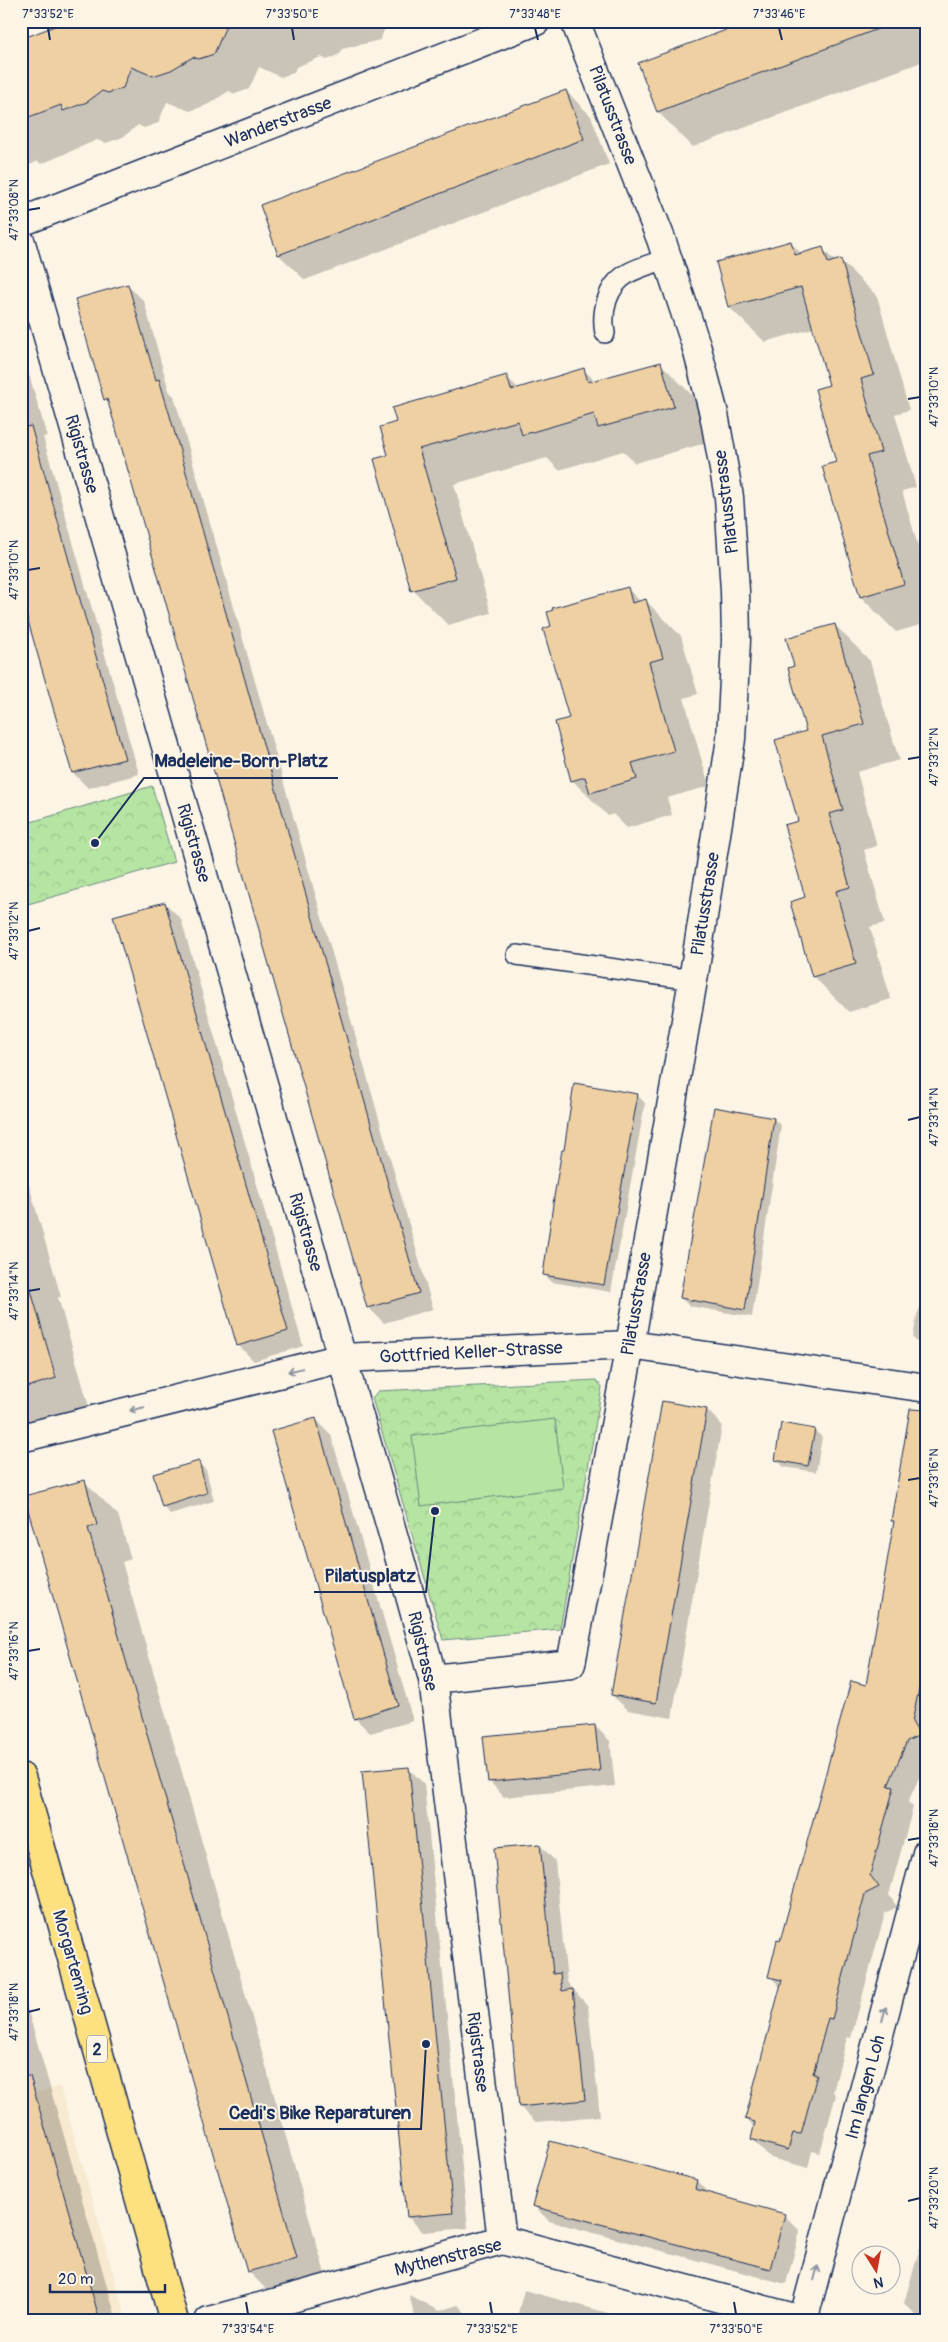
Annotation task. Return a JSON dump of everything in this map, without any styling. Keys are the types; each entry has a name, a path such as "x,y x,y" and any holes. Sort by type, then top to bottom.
{"main road":[{"name":"Morgartenring","path":"21,1777 174,2321"}],"street":[{"name":"Wanderstrasse","path":"21,222 536,21"},
{"name":"Pilatusstrasse","path":"432,1679 571,1664 630,1345 731,739 736,640 735,591 729,497 714,414 696,345 668,259 575,21"},
{"name":"Rigistrasse","path":"21,243 342,1358 432,1679 502,2240"},
{"name":"Gottfried Keller-Strasse","path":"21,1438 342,1358 630,1345 927,1388"},
{"name":"Im langen Loh","path":"804,2320 927,1853"},
{"name":"Mythenstrasse","path":"209,2321 502,2240 804,2320"}],"lane":[{"path":"605,333 602,319 605,303 614,286 626,274 668,259"},
{"path":"517,955 692,980"}],"shaded area":[{"path":"60,2086 127,2321 21,2321 21,2097"}],"green space":[{"path":"152,786 174,862 21,906 21,825"},
{"path":"596,1380 602,1387 560,1629 443,1640 372,1398 378,1391"},
{"path":"555,1419 563,1488 421,1506 412,1436"}],"building":[{"path":"68,21 228,21 214,54 199,59 193,57 171,70 153,76 131,67 123,88 108,93 102,91 87,102 63,111 61,105 21,120 21,39"},
{"path":"750,21 890,21 891,24 657,112 638,63"},
{"path":"566,90 584,139 278,255 260,205"},
{"path":"791,241 795,255 823,247 828,263 841,259 874,375 861,379 881,452 867,456 904,584 860,597 822,466 836,462 815,389 829,385 801,287 728,307 716,262"},
{"path":"128,284 156,380 159,379 170,416 419,1293 367,1308 117,432 107,399 104,400 75,299"},
{"path":"661,362 674,407 598,428 594,414 522,435 518,421 419,449 456,578 411,591 374,459 388,455 380,427 396,422 392,408 507,375 511,390 584,368 588,382"},
{"path":"31,426 125,759 72,773 21,597 21,428"},
{"path":"628,587 632,603 646,599 663,658 649,662 674,751 632,763 637,779 590,793 585,777 571,781 555,722 569,718 543,629 551,626 547,612 553,610 552,608"},
{"path":"835,624 864,724 822,736 843,810 829,814 850,887 836,891 856,964 812,977 790,902 805,897 784,825 798,821 775,740 806,731 788,668 794,666 786,638"},
{"path":"165,902 288,1331 237,1346 113,916"},
{"path":"574,1083 638,1094 604,1285 543,1275 554,1197 562,1150 564,1150"},
{"path":"714,1107 774,1118 745,1310 680,1298"},
{"path":"30,1287 56,1378 21,1389 21,1288"},
{"path":"662,1401 707,1409 656,1703 611,1695"},
{"path":"910,1409 927,1410 927,1651 912,1722 920,1735 907,1741 888,1786 894,1787 870,1875 879,1887 865,1894 832,2019 828,2018 813,2074 817,2075 801,2134 793,2133 788,2150 751,2139 755,2122 745,2119 782,1980 768,1977 777,1940 780,1941 851,1681 866,1685 894,1521 891,1521"},
{"path":"316,1418 398,1705 354,1719 271,1431"},
{"path":"781,1423 815,1429 808,1466 775,1460"},
{"path":"199,1461 207,1493 162,1507 153,1474"},
{"path":"85,1480 97,1525 88,1528 297,2258 247,2272 24,1496"},
{"path":"595,1725 600,1771 488,1782 483,1736"},
{"path":"409,1767 453,2213 407,2217 362,1771"},
{"path":"540,1844 553,1974 560,1973 562,1991 573,1989 585,2100 519,2107 494,1848"},
{"path":"30,2076 100,2321 21,2321 21,2077"},
{"path":"550,2141 697,2180 695,2189 785,2214 770,2269 532,2206"}],"place":[{"name":"Madeleine-Born-Platz","path":"95,843"},
{"name":"Pilatusplatz","path":"435,1511"},
{"name":"Cedi's Bike Reparaturen","path":"426,2044"}]}
